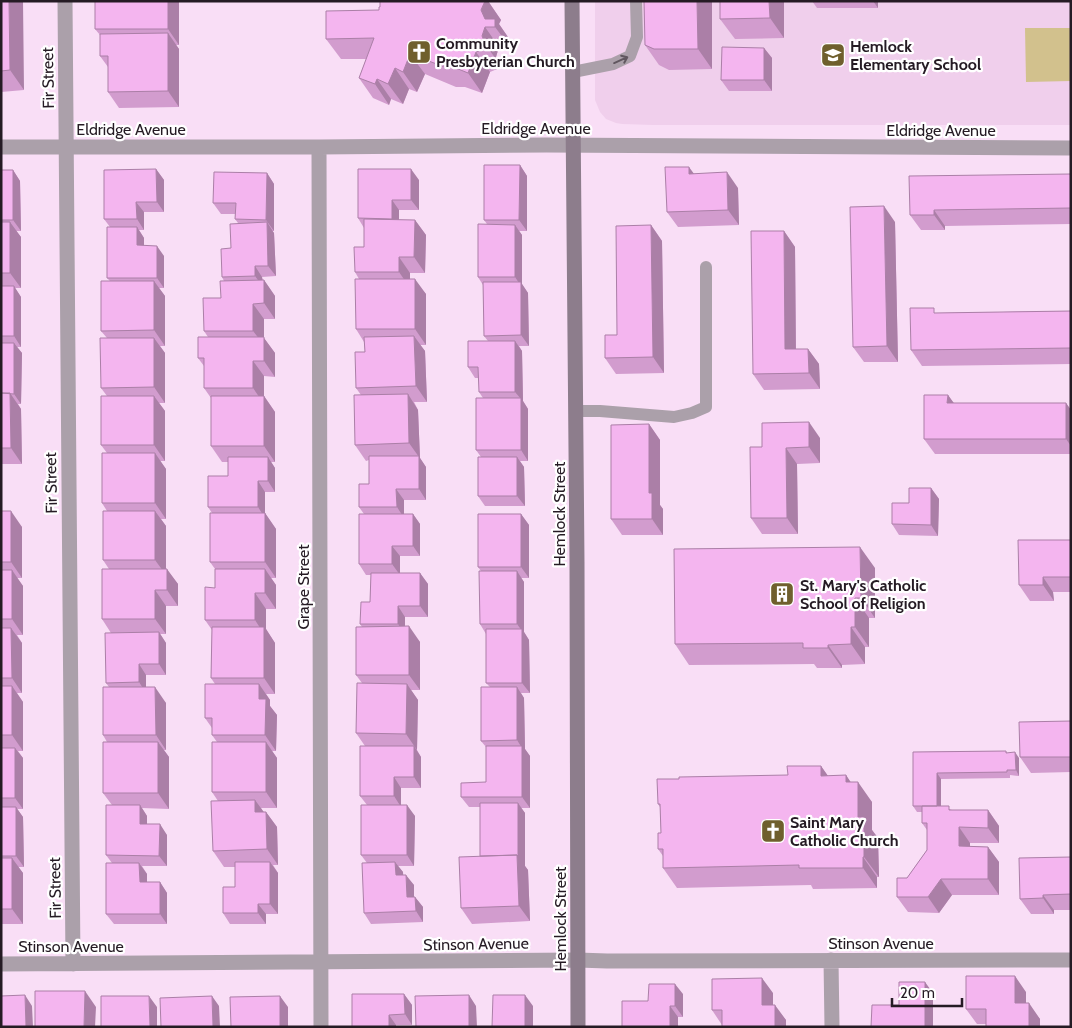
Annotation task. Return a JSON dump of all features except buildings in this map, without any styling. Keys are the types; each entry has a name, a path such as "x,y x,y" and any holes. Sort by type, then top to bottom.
{"street":[{"name":"Fir Street","path":"65,1 74,964"},
{"name":"Hemlock Street","path":"572,1 576,411 578,1027"},
{"name":"Eldridge Avenue","path":"1,147 574,146 1071,148"},
{"name":"Grape Street","path":"319,147 321,1027"},
{"name":"Stinson Avenue","path":"1,964 578,960 1071,960"},
{"path":"832,960 832,1027"}],"lane":[{"path":"574,72 613,64 630,56 637,37 636,1"},
{"path":"576,411 674,417 692,413 706,407 706,267"}],"shaded area":[{"name":"Hemlock Elementary School","path":"595,1 1071,1 1071,125 653,125 616,123 606,119 600,112 595,100"},
{"path":"1025,28 1071,28 1071,81 1026,82"}],"place":[{"name":"Community Presbyterian Church","path":"419,52"},
{"name":"Hemlock Elementary School","path":"833,55"},
{"name":"St. Mary's Catholic School of Religion","path":"782,594"},
{"name":"Saint Mary Catholic Church","path":"773,831"}]}
